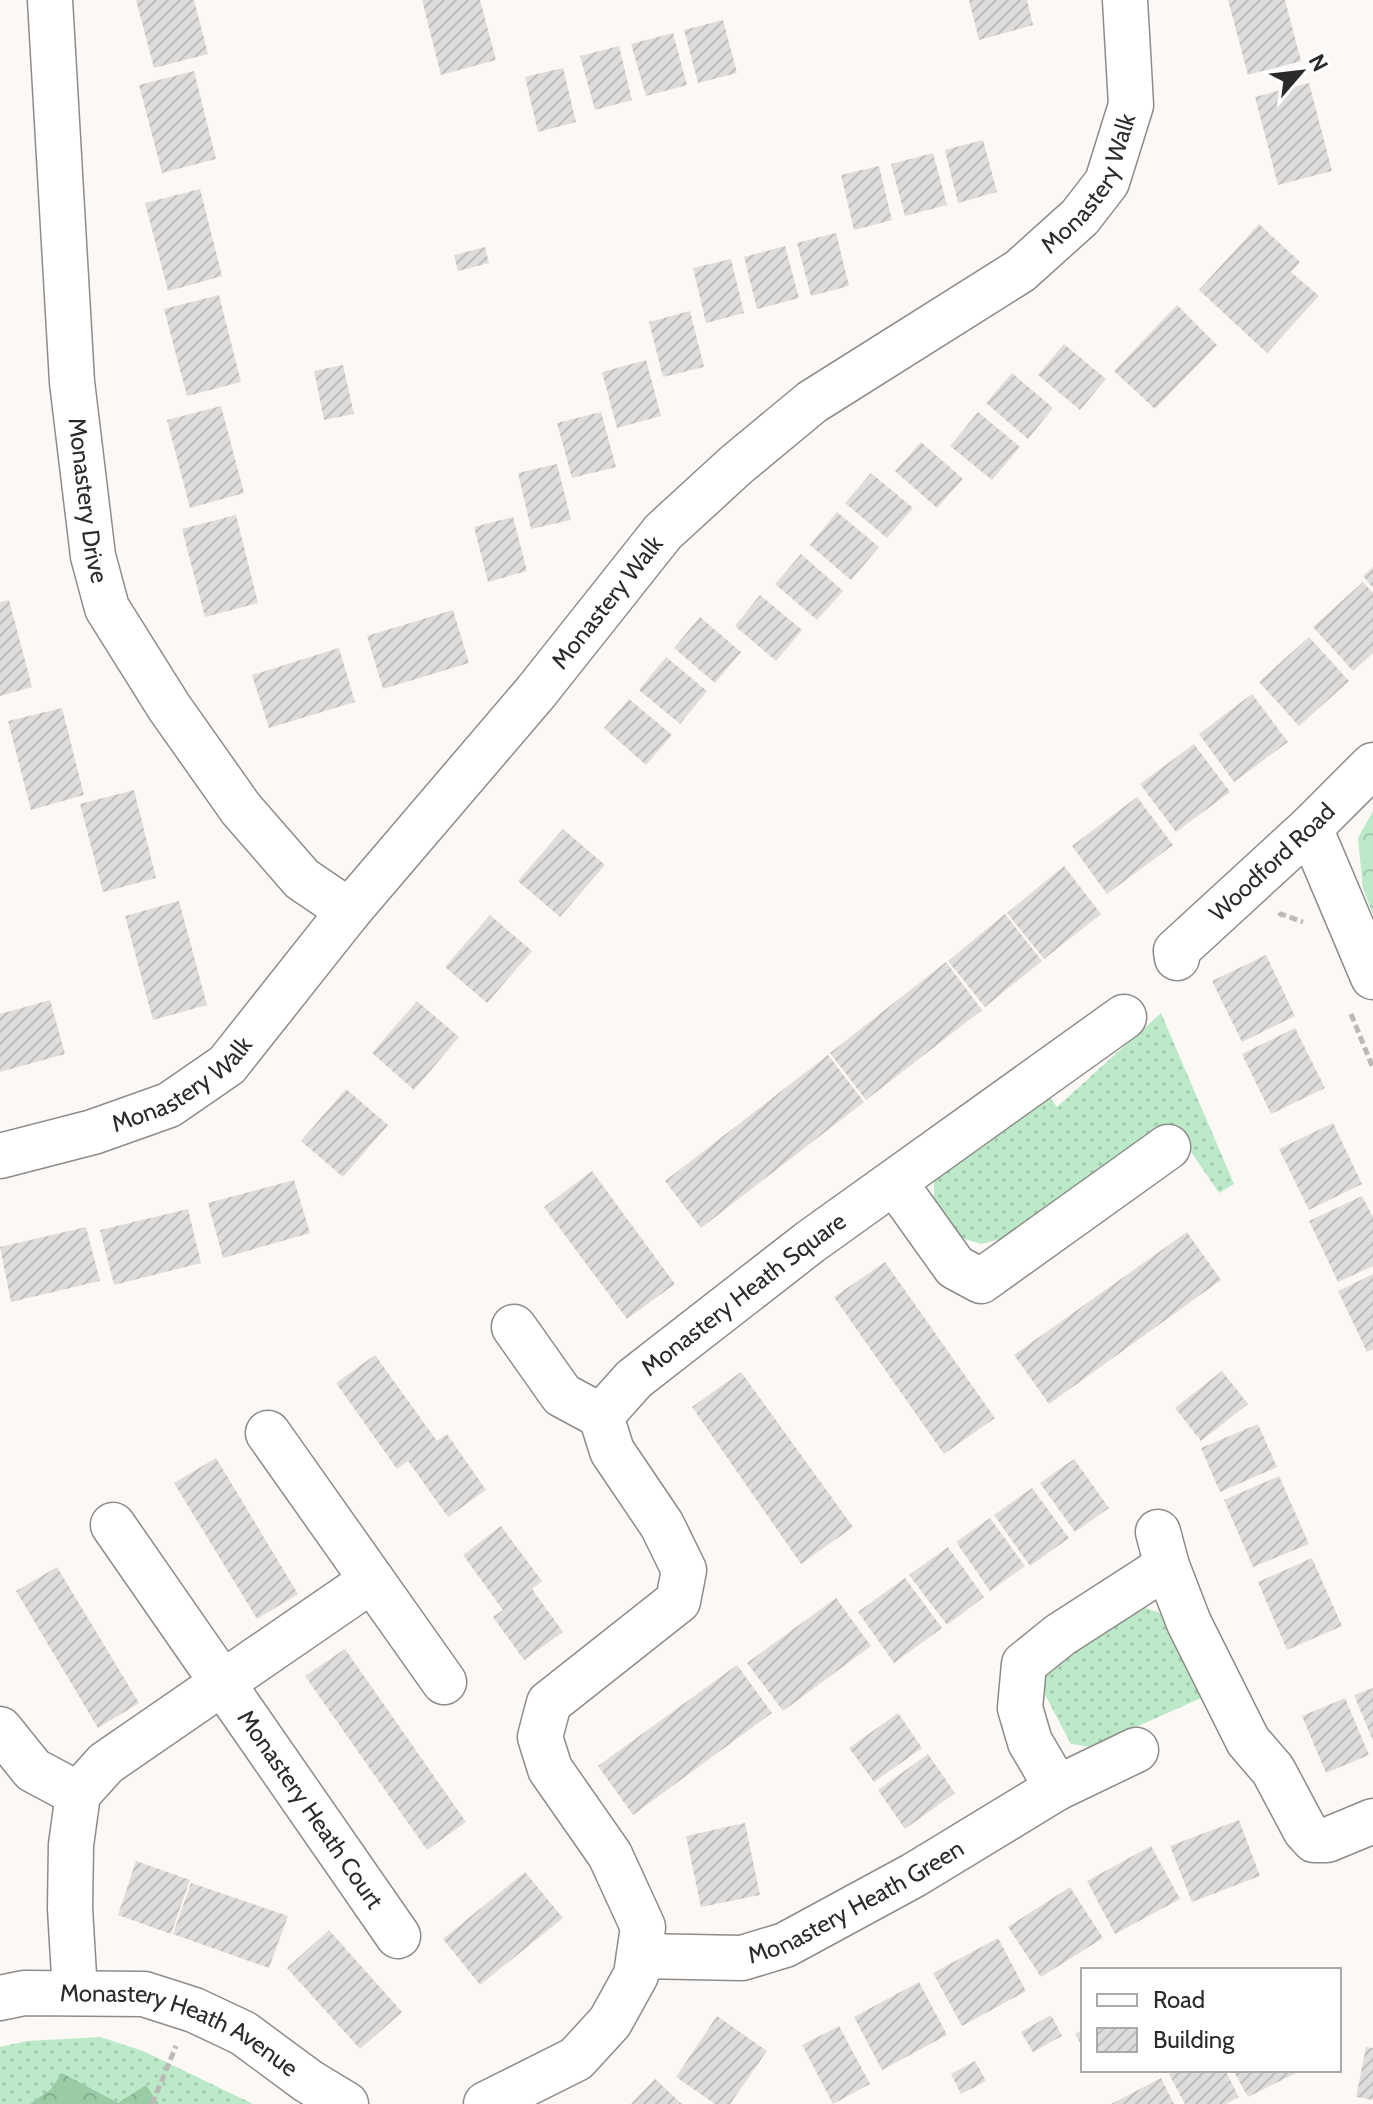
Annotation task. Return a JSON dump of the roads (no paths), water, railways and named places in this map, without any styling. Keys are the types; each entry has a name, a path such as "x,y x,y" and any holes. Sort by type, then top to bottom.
{"street":[{"name":"Monastery Drive","path":"50,0 72,382 93,556 107,608 169,707 241,809 302,879 349,911"},
{"name":"Monastery Walk","path":"0,1156 93,1132 169,1105 227,1065 349,911 536,692 663,532 736,465 812,402 1020,271 1080,217 1107,182 1131,105 1125,0"},
{"name":"Woodford Road","path":"1177,958 1176,951 1310,828 1373,765"},
{"path":"1310,828 1373,977"},
{"name":"Monastery Heath Square","path":"601,1416 634,1379 810,1242 1124,1017"},
{"path":"895,1183 955,1267 981,1281 1168,1147"},
{"path":"486,2104 576,2059 610,2022 636,1975 643,1927 610,1855 550,1769 540,1737 549,1703 678,1601 684,1570 662,1525 612,1451 601,1416 562,1395 514,1327"},
{"path":"268,1433 444,1682"},
{"name":"Monastery Heath Court","path":"113,1525 398,1936"},
{"path":"1057,1788 1030,1742 1020,1708 1024,1664 1162,1549 1189,1623 1248,1741 1273,1770 1305,1830 1314,1840 1327,1840 1373,1821"},
{"name":"Monastery Heath Court","path":"78,1794 106,1763 372,1580"},
{"path":"0,1729 33,1770 78,1794 71,1845 70,1908 75,1993"},
{"name":"Monastery Heath Green","path":"639,1956 742,1958 785,1945 914,1875 1057,1788 1136,1750"},
{"name":"Monastery Heath Avenue","path":"0,1998 24,1993 144,1994 194,2010 243,2033 308,2081 346,2104"}]}
